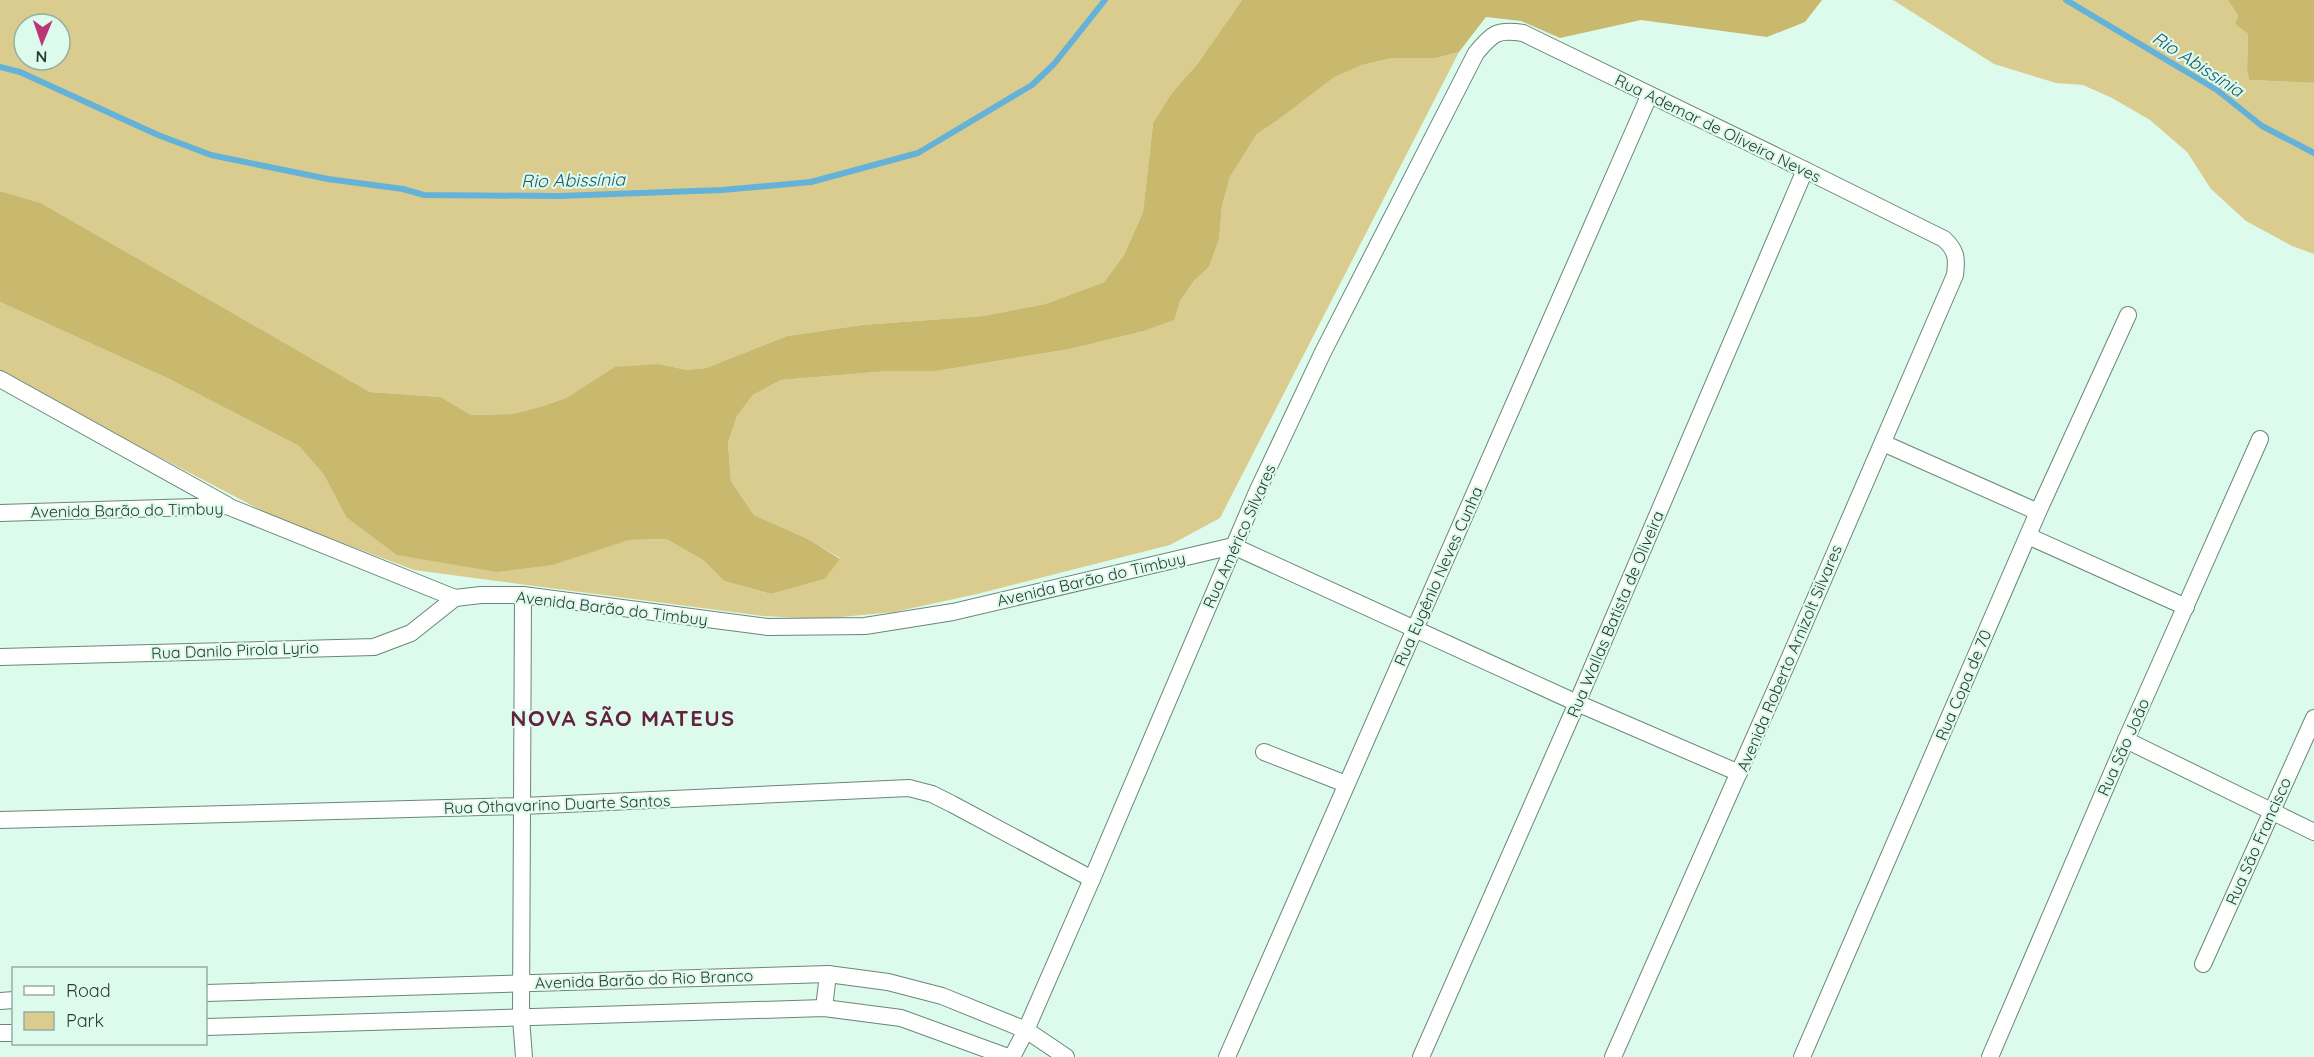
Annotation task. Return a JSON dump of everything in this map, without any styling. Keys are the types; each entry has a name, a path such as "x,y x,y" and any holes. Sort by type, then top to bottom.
{"street":[{"name":"Rua Ademar de Oliveira Neves","path":"1476,53 1490,36 1504,31 1523,33 1944,239 1953,248 1957,257"},
{"name":"Rua Américo Silvares","path":"1010,1057 1026,1030 1233,546 1323,352 1476,53"},
{"name":"Rua Eugênio Neves Cunha","path":"1227,1057 1649,96"},
{"name":"Rua Wallas Batista de Oliveira","path":"1421,1057 1577,703 1805,170"},
{"name":"Avenida Roberto Arnizolt Silvares","path":"1613,1057 1739,774 1955,276 1957,257"},
{"name":"Rua Copa de 70","path":"1802,1057 2038,512 2128,315"},
{"path":"0,379 227,506"},
{"name":"Rua São João","path":"1990,1057 2259,438"},
{"path":"1883,442 2038,512"},
{"name":"Avenida Barão do Timbuy","path":"0,513 227,506 455,598 481,595 523,596 768,627 864,626 953,612 1233,546"},
{"path":"2028,536 2186,607"},
{"path":"1233,546 1577,703 1739,774"},
{"path":"523,596 521,1018 524,1057"},
{"name":"Rua Danilo Pirola Lyrio","path":"0,657 374,647 411,633 455,598"},
{"name":"Rua São Francisco","path":"2203,964 2314,718"},
{"path":"2126,740 2314,832"},
{"path":"1264,752 1346,784"},
{"name":"Rua Othavarino Duarte Santos","path":"0,820 523,806 909,788 932,794 1092,879"},
{"path":"824,1008 828,974"},
{"name":"Avenida Barão do Rio Branco","path":"207,993 828,974 888,982 942,996 1026,1030 1066,1057"},
{"name":"Avenida Barão do Rio Branco","path":"207,1027 824,1008 901,1018 1010,1057"}],"green space":[{"path":"0,0 1242,0 1198,63 1171,94 1153,123 1143,212 1124,255 1104,282 1045,304 983,316 862,325 787,336 706,368 687,370 659,364 591,384 568,397 513,414 471,415 441,397 370,392 41,203 0,191"},
{"path":"1893,0 2228,0 2238,16 2235,24 2248,34 2249,80 2314,83 2314,254 2292,246 2246,221 2211,189 2187,152 2150,120 2112,98 2083,85 2056,83 1994,64"},
{"path":"1459,52 1220,518 1170,545 977,594 894,612 820,619 763,616 414,570 276,518 56,403 0,371 0,302 167,378 299,446 324,475 346,517 595,550 629,540 666,539 703,560 724,581 771,594 825,579 840,558 810,540 754,515 731,481 728,443 737,416 753,395 781,380 888,371 936,371 1070,349 1144,331 1173,320 1180,301 1194,281 1209,267 1219,240 1222,206 1230,177 1257,134 1334,76 1362,65 1392,58 1436,58"}],"shaded area":[{"path":"1242,0 1822,0 1805,22 1767,37 1641,20 1560,38 1521,21 1486,17 1459,52 1436,58 1392,58 1362,65 1334,77 1257,134 1230,177 1222,206 1219,240 1209,267 1194,281 1180,301 1174,320 1144,331 1070,349 936,371 888,371 781,380 753,395 737,416 728,443 731,481 754,515 810,540 840,559 825,579 771,594 724,581 703,560 666,539 629,540 552,565 497,572 397,555 346,517 324,475 299,446 167,378 0,302 0,191 41,203 370,392 441,397 471,415 513,414 543,406 568,397 615,367 659,364 687,370 706,368 787,336 862,325 983,316 1045,304 1104,282 1124,255 1143,212 1153,123 1171,94 1198,63"},
{"path":"2228,0 2314,0 2314,83 2249,80 2248,34 2235,24 2238,16"}],"waterway":[{"name":"Rio Abissínia","path":"0,67 20,72 158,135 211,155 328,179 403,189 424,195 559,196 722,190 811,182 918,153 1032,85 1054,64 1105,0"},
{"name":"Rio Abissínia","path":"2066,0 2217,90 2262,126 2314,153"}],"district":[{"name":"NOVA SÃO MATEUS","path":"623,718"}]}
